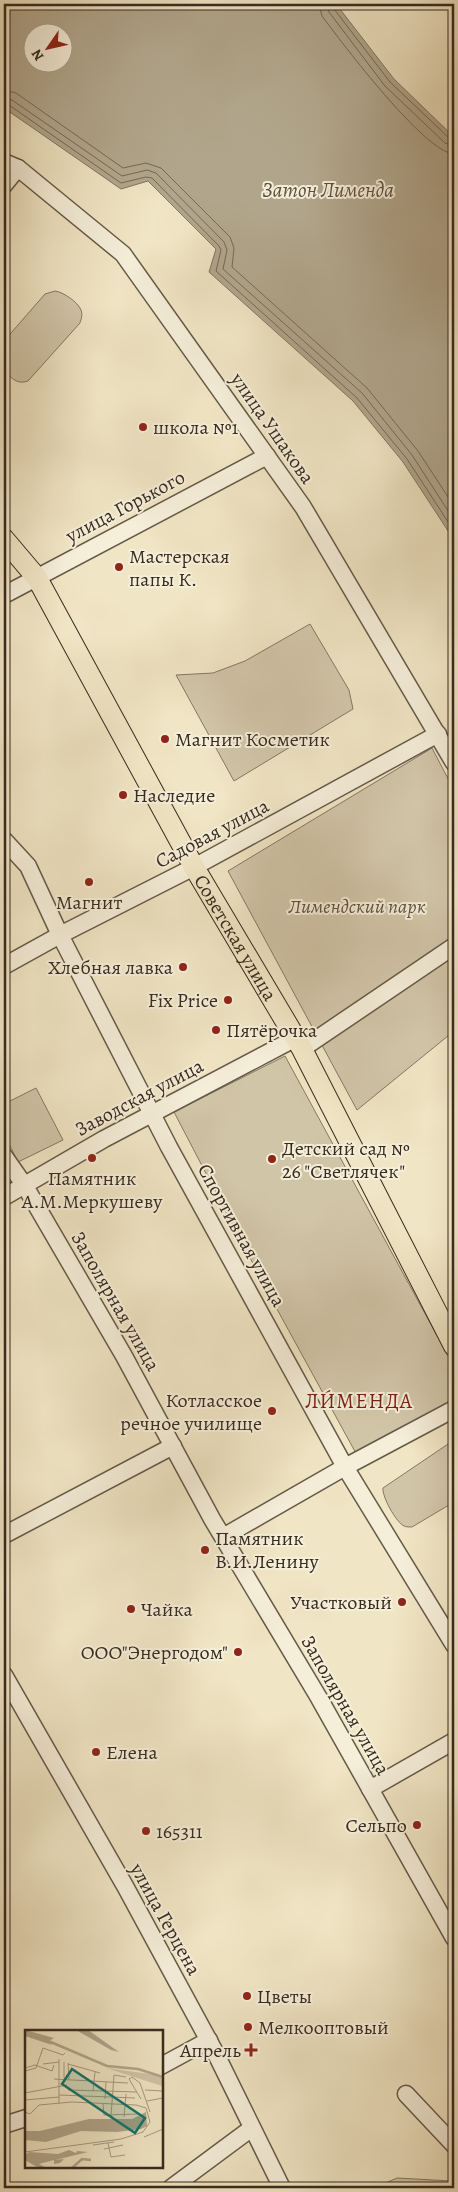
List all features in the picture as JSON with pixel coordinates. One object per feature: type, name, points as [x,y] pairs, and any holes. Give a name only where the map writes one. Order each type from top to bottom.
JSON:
[{"type":"main road","name":"Советская улица","points":[[4,540],[38,578],[98,694],[194,867],[299,1044],[454,1346]]},
{"type":"street","points":[[4,185],[11,165]]},
{"type":"street","name":"улица Ушакова","points":[[11,165],[123,254],[313,523],[454,763]]},
{"type":"street","name":"улица Горького","points":[[4,595],[267,456]]},
{"type":"street","name":"Садовая улица","points":[[4,966],[60,935],[194,867],[438,734]]},
{"type":"street","name":"Спортивная улица","points":[[4,840],[28,866],[60,935],[169,1147],[345,1467],[454,1644]]},
{"type":"street","name":"Заводская улица","points":[[4,1197],[153,1113],[299,1044],[454,946]]},
{"type":"street","name":"Заполярная улица","points":[[4,1156],[25,1186],[124,1356],[223,1537],[319,1698],[454,1938]]},
{"type":"street","points":[[223,1537],[345,1467],[454,1409]]},
{"type":"street","points":[[4,1535],[173,1446]]},
{"type":"street","name":"улица Герцена","points":[[4,1675],[125,1886],[208,2040],[282,2188]]},
{"type":"street","points":[[370,1789],[454,1742]]},
{"type":"street","points":[[162,2065],[208,2040]]},
{"type":"street","points":[[406,2094],[454,2145]]},
{"type":"street","points":[[4,2124],[25,2118]]},
{"type":"street","points":[[171,2188],[252,2128]]},
{"type":"green space","points":[[55,291],[62,293],[77,304],[82,314],[80,323],[28,381],[18,381],[4,371],[4,341],[45,294]]},
{"type":"green space","points":[[310,624],[349,690],[353,709],[234,781],[176,675],[213,673],[245,661]]},
{"type":"green space","name":"Лимендский парк","points":[[432,748],[454,790],[454,1031],[357,1110],[228,871]]},
{"type":"green space","points":[[285,1056],[454,1367],[454,1401],[358,1457],[272,1300],[174,1112]]},
{"type":"green space","points":[[36,1088],[63,1140],[18,1162],[4,1134],[4,1104]]},
{"type":"green space","points":[[454,1440],[454,1502],[412,1527],[404,1526],[397,1520],[390,1509],[383,1488]]},
{"type":"green space","points":[[397,2178],[451,2181],[454,2182],[454,2188],[381,2188],[381,2185]]},
{"type":"water","name":"Затон Лименда","points":[[4,4],[336,4],[394,79],[454,137],[454,540],[403,462],[353,401],[209,272],[216,249],[148,181],[121,189],[4,108]]},
{"type":"place","name":"школа №1","points":[[143,427]]},
{"type":"place","name":"Мастерская папы К.","points":[[119,567]]},
{"type":"place","name":"Магнит Косметик","points":[[165,739]]},
{"type":"place","name":"Наследие","points":[[123,795]]},
{"type":"place","name":"Магнит","points":[[89,882]]},
{"type":"place","name":"Хлебная лавка","points":[[183,967]]},
{"type":"place","name":"Fix Price","points":[[228,1000]]},
{"type":"place","name":"Пятёрочка","points":[[216,1030]]},
{"type":"place","name":"Памятник А.М.Меркушеву","points":[[92,1158]]},
{"type":"place","name":"Детский сад № 26 \"Светлячек\"","points":[[272,1159]]},
{"type":"place","name":"Котласское речное училище","points":[[272,1411]]},
{"type":"place","name":"Памятник В.И.Ленину","points":[[205,1550]]},
{"type":"place","name":"Участковый","points":[[402,1602]]},
{"type":"place","name":"Чайка","points":[[131,1609]]},
{"type":"place","name":"ООО\"Энергодом\"","points":[[238,1652]]},
{"type":"place","name":"Елена","points":[[96,1752]]},
{"type":"place","name":"Сельпо","points":[[417,1825]]},
{"type":"place","name":"165311","points":[[146,1831]]},
{"type":"place","name":"Цветы","points":[[247,1996]]},
{"type":"place","name":"Мелкооптовый","points":[[248,2027]]},
{"type":"place","name":"Апрель","points":[[251,2050]]},
{"type":"district","name":"ЛИ́МЕНДА","points":[[359,1401]]}]
